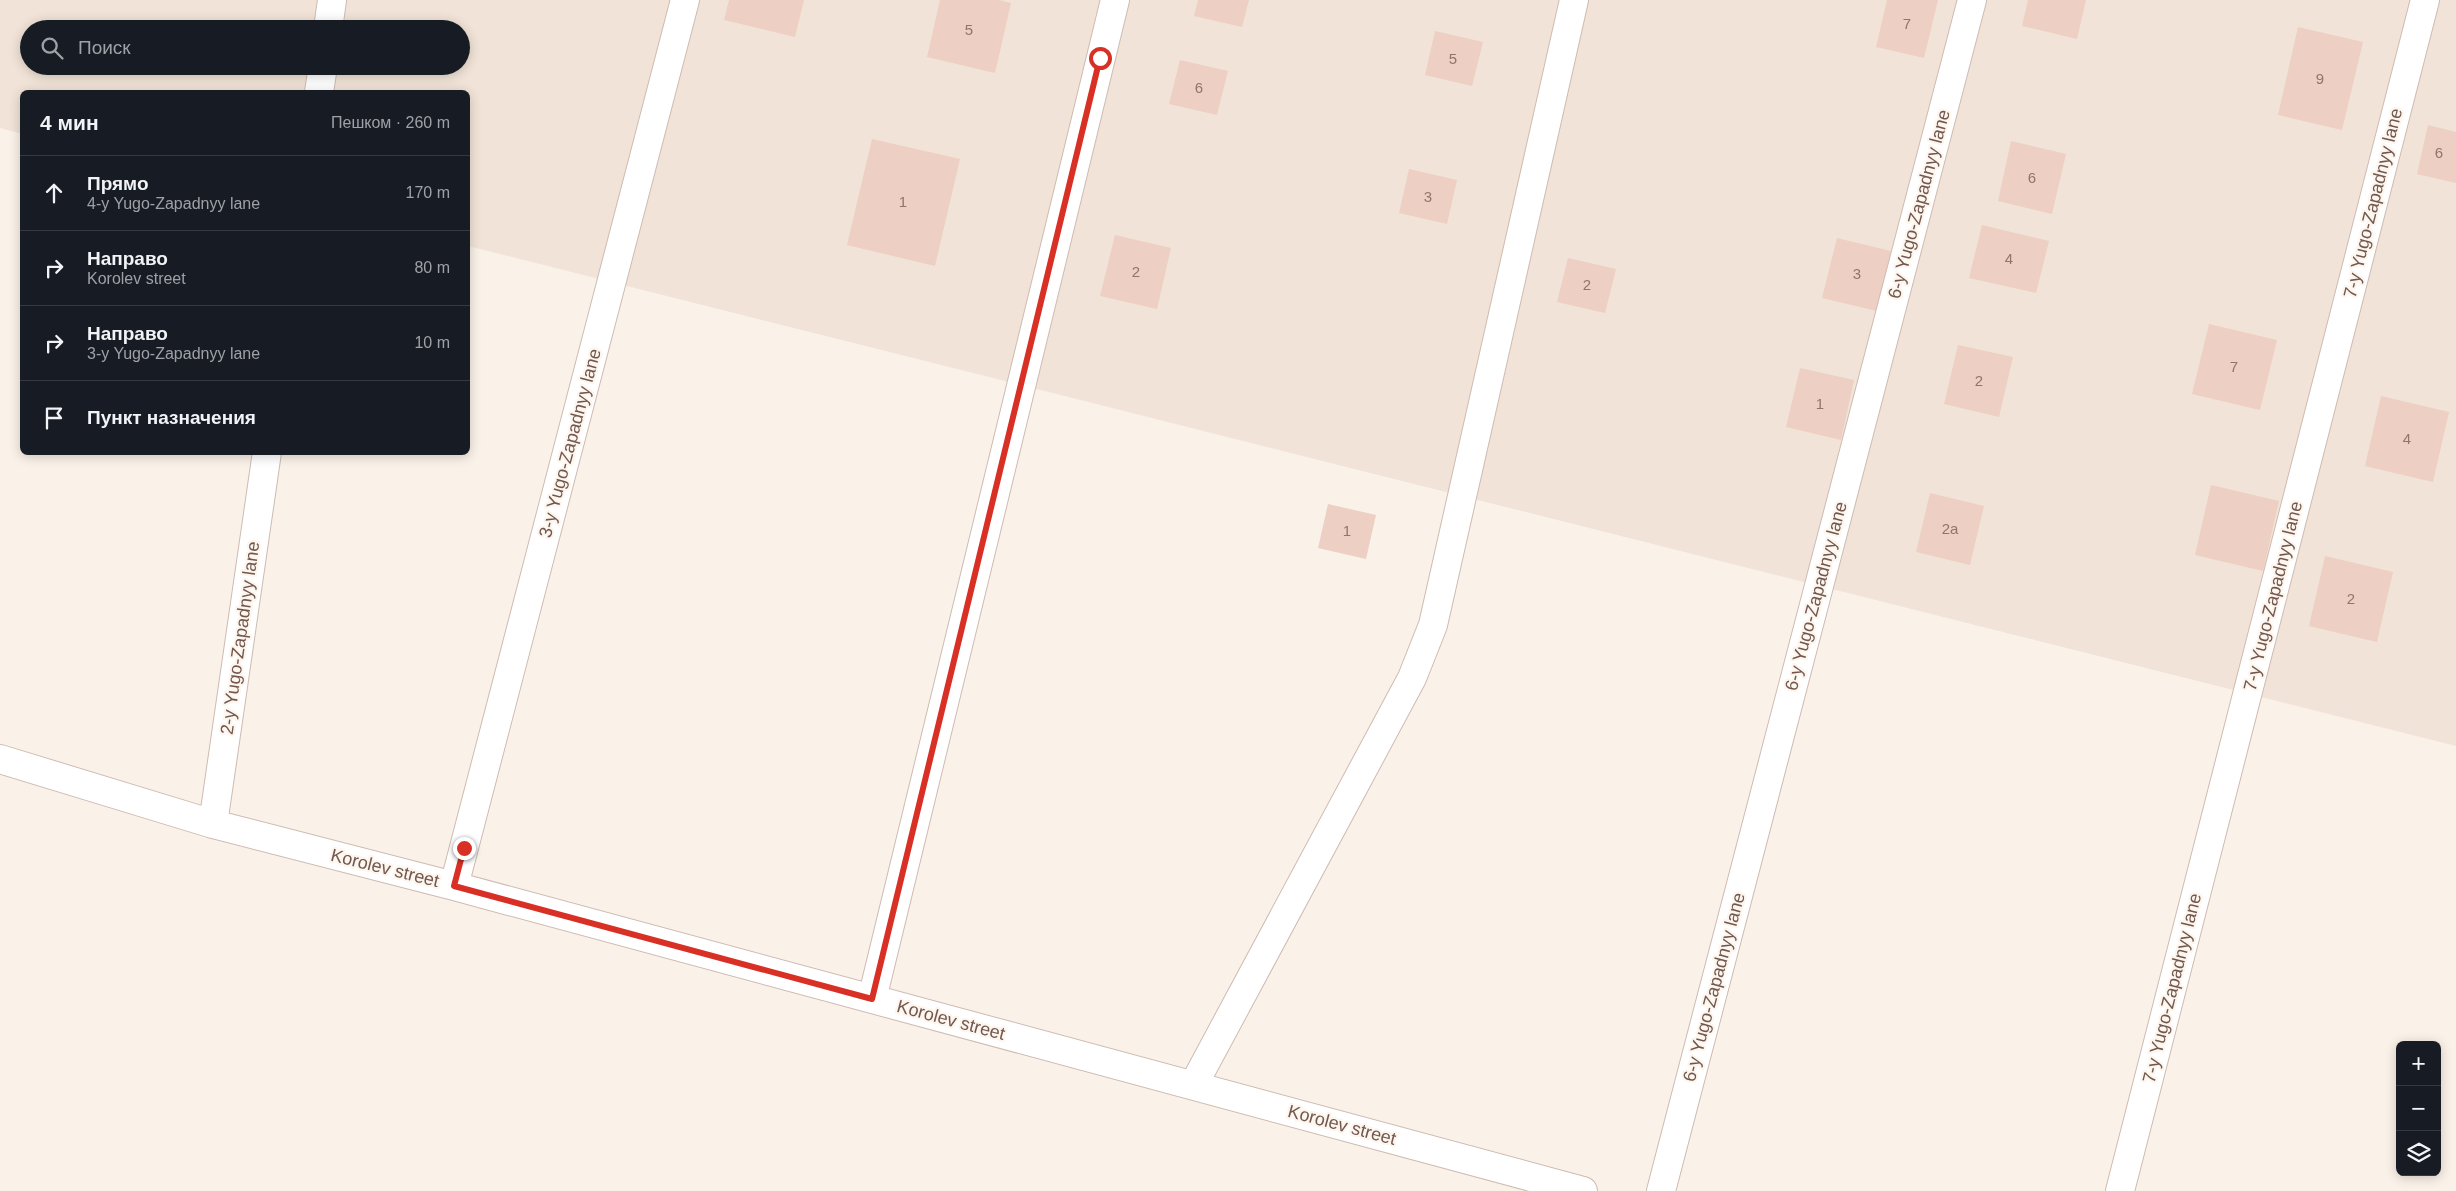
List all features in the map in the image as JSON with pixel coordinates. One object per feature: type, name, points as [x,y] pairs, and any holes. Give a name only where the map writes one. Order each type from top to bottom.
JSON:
[{"type":"street","points":[[329,20],[332,0]]},
{"type":"street","name":"3-y Yugo-Zapadnyy lane","points":[[454,886],[685,0]]},
{"type":"street","points":[[872,999],[1114,0]]},
{"type":"street","points":[[1194,1084],[1412,678],[1433,625],[1574,0]]},
{"type":"street","name":"6-y Yugo-Zapadnyy lane","points":[[1660,1191],[1972,0]]},
{"type":"street","name":"7-y Yugo-Zapadnyy lane","points":[[2120,1191],[2425,0]]},
{"type":"street","points":[[319,90],[322,75]]},
{"type":"street","name":"2-y Yugo-Zapadnyy lane","points":[[213,824],[267,455]]},
{"type":"street","name":"Korolev street","points":[[0,759],[213,824],[454,886],[1194,1084],[1584,1191]]},
{"type":"shaded area","points":[[0,0],[2456,0],[2456,746],[470,247],[470,90],[20,90],[20,133],[0,128]]},
{"type":"building","points":[[729,0],[804,0],[795,37],[724,20]]},
{"type":"building","points":[[940,0],[999,0],[1011,3],[995,73],[927,57]]},
{"type":"building","points":[[1198,0],[1249,0],[1242,27],[1194,16]]},
{"type":"building","points":[[1887,0],[1938,0],[1924,58],[1876,47]]},
{"type":"building","points":[[2028,0],[2086,0],[2077,39],[2022,26]]},
{"type":"building","points":[[2298,27],[2363,42],[2342,130],[2278,115]]},
{"type":"building","points":[[1435,31],[1483,42],[1472,86],[1425,75]]},
{"type":"building","points":[[1180,60],[1228,71],[1217,115],[1169,104]]},
{"type":"building","points":[[2428,125],[2456,132],[2456,183],[2417,174]]},
{"type":"building","points":[[872,139],[960,159],[935,266],[847,245]]},
{"type":"building","points":[[2011,141],[2066,154],[2052,214],[1998,201]]},
{"type":"building","points":[[1409,169],[1457,180],[1447,224],[1399,213]]},
{"type":"building","points":[[1982,225],[2049,241],[2036,293],[1969,278]]},
{"type":"building","points":[[1115,235],[1171,248],[1157,309],[1100,296]]},
{"type":"building","points":[[1837,238],[1891,251],[1877,311],[1822,298]]},
{"type":"building","points":[[1568,258],[1616,269],[1605,313],[1557,302]]},
{"type":"building","points":[[2209,324],[2277,340],[2260,410],[2192,394]]},
{"type":"building","points":[[1958,345],[2013,357],[1999,417],[1944,404]]},
{"type":"building","points":[[1800,368],[1854,380],[1841,440],[1786,427]]},
{"type":"building","points":[[2381,396],[2449,412],[2433,482],[2365,466]]},
{"type":"building","points":[[2211,485],[2279,501],[2263,571],[2195,555]]},
{"type":"building","points":[[1930,493],[1984,506],[1970,565],[1916,552]]},
{"type":"building","points":[[1328,504],[1376,515],[1366,559],[1318,548]]},
{"type":"building","points":[[2325,556],[2393,572],[2377,642],[2309,626]]},
{"type":"route","points":[[464,848],[454,886],[872,999],[1100,58]]}]
